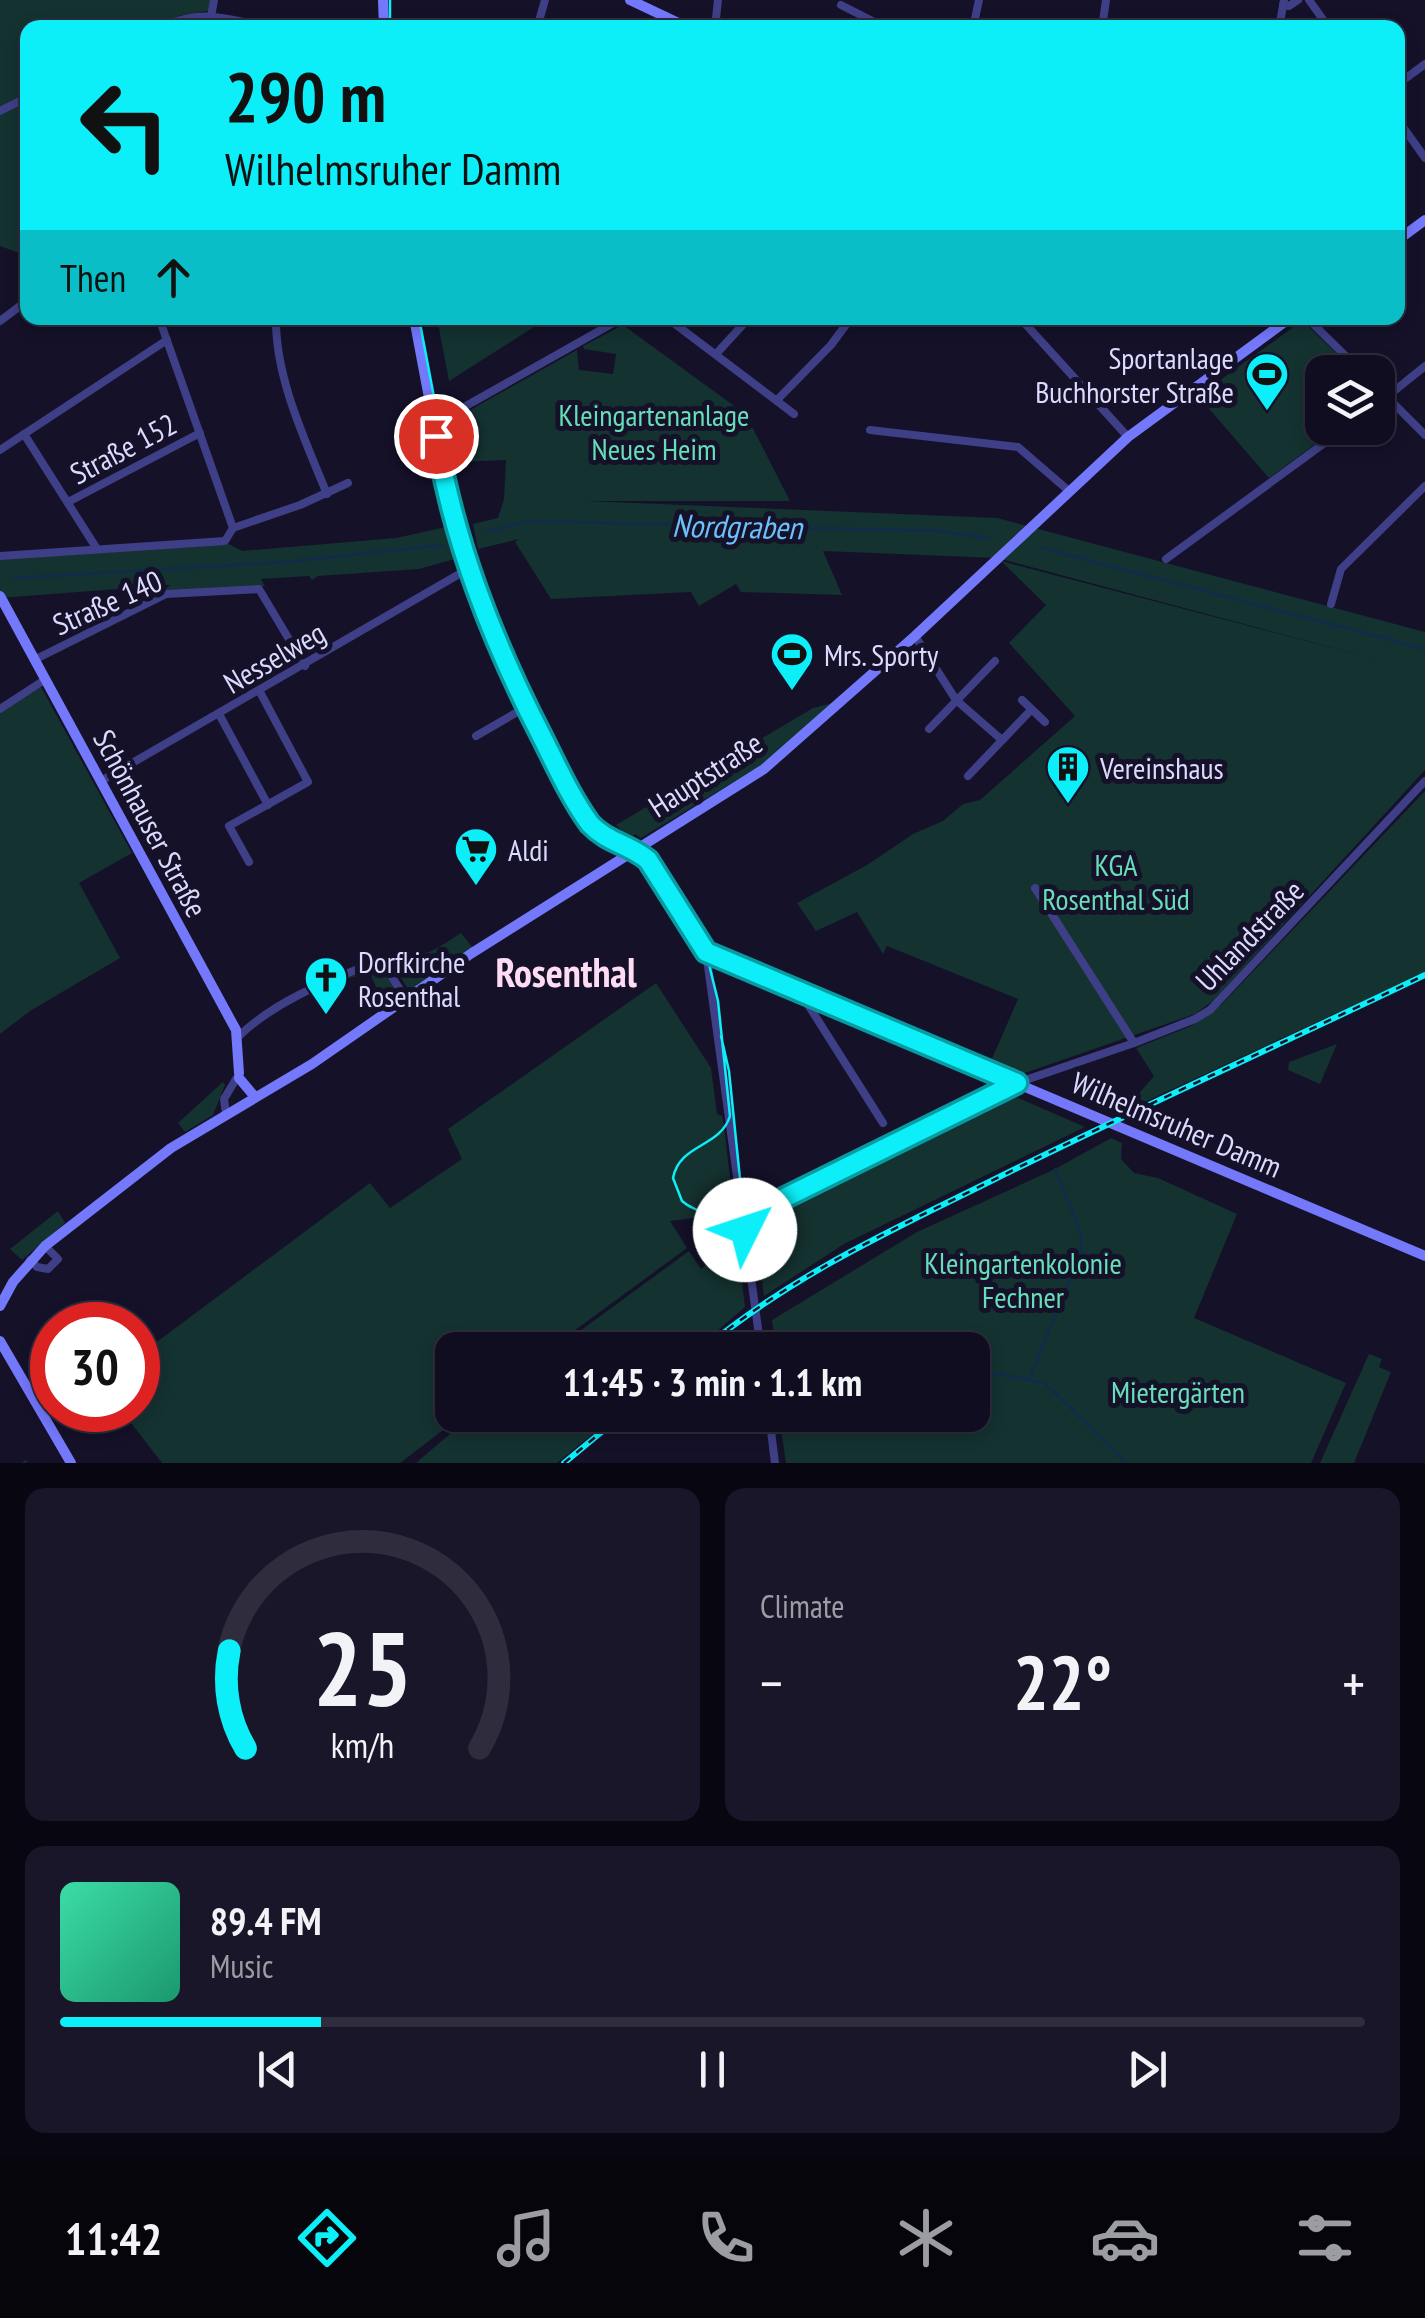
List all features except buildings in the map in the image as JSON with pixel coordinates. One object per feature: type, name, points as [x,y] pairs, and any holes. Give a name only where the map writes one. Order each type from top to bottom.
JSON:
[{"type":"main road","points":[[630,0],[672,20]]},
{"type":"main road","points":[[415,325],[445,485],[490,630],[526,707],[590,824],[611,842],[648,860],[706,952]]},
{"type":"main road","name":"Hauptstraße","points":[[0,1306],[8,1280],[158,1157],[319,1060],[472,953],[764,769],[915,636],[1128,437],[1280,325]]},
{"type":"main road","name":"Schönhauser Straße","points":[[0,596],[239,1036],[239,1075]]},
{"type":"main road","name":"Wilhelmsruher Damm","points":[[706,952],[1425,1256]]},
{"type":"main road","points":[[239,1075],[255,1097]]},
{"type":"main road","points":[[0,1340],[71,1463]]},
{"type":"street","points":[[211,20],[214,0]]},
{"type":"street","points":[[1283,3],[1289,6],[1298,0]]},
{"type":"street","points":[[841,5],[870,20]]},
{"type":"street","points":[[176,20],[203,14],[232,20]]},
{"type":"street","points":[[1405,130],[1425,158]]},
{"type":"street","points":[[162,325],[233,528]]},
{"type":"street","points":[[277,325],[283,368],[302,432],[328,494]]},
{"type":"street","points":[[434,424],[610,325]]},
{"type":"street","points":[[677,325],[794,414]]},
{"type":"street","points":[[716,354],[743,325]]},
{"type":"street","points":[[777,400],[831,345],[845,325]]},
{"type":"street","points":[[1026,325],[1128,437]]},
{"type":"street","points":[[1314,325],[1345,355]]},
{"type":"street","points":[[0,450],[168,340]]},
{"type":"street","points":[[1395,389],[1425,366]]},
{"type":"street","points":[[1395,405],[1425,435]]},
{"type":"street","points":[[870,430],[1018,446],[1069,491]]},
{"type":"street","name":"Straße 152","points":[[68,502],[200,433]]},
{"type":"street","name":"Straße 152","points":[[24,434],[98,549]]},
{"type":"street","points":[[1166,559],[1322,445]]},
{"type":"street","points":[[0,556],[225,541],[233,528],[348,483]]},
{"type":"street","points":[[1331,604],[1341,569],[1425,486]]},
{"type":"street","name":"Nesselweg","points":[[101,781],[468,569]]},
{"type":"street","name":"Straße 140","points":[[34,660],[166,594],[259,589],[305,666]]},
{"type":"street","points":[[915,636],[956,700],[1002,740]]},
{"type":"street","points":[[929,729],[996,661]]},
{"type":"street","points":[[0,709],[46,679]]},
{"type":"street","points":[[249,862],[229,826],[306,785],[308,777],[260,692]]},
{"type":"street","points":[[1022,700],[1045,722]]},
{"type":"street","points":[[476,736],[526,707]]},
{"type":"street","points":[[968,776],[1031,710]]},
{"type":"street","points":[[219,714],[268,805]]},
{"type":"street","name":"Uhlandstraße","points":[[744,1219],[1017,1083],[1196,1019],[1210,1010],[1425,782]]},
{"type":"street","points":[[1036,888],[1134,1043]]},
{"type":"street","points":[[706,952],[759,1332]]},
{"type":"street","points":[[239,1036],[254,1021],[294,996],[381,960],[406,999]]},
{"type":"street","points":[[800,991],[883,1124]]},
{"type":"street","name":"Schönhauser Straße","points":[[226,1114],[224,1099],[239,1075]]},
{"type":"street","name":"Hauptstraße","points":[[30,1260],[38,1268],[48,1270],[58,1259],[45,1246]]},
{"type":"street","points":[[771,1432],[775,1463]]},
{"type":"green space","points":[[0,0],[211,0],[209,11],[172,20],[20,20],[20,98],[0,108]]},
{"type":"green space","points":[[20,103],[20,253],[0,246],[0,113]]},
{"type":"green space","points":[[438,325],[537,325],[449,381]]},
{"type":"green space","name":"KGA Rosenthal Süd","points":[[623,325],[743,409],[790,501],[586,501],[997,518],[1425,632],[1425,770],[1214,1000],[1195,1014],[1022,1074],[991,1061],[1018,999],[887,946],[883,954],[857,912],[816,931],[797,903],[867,865],[913,834],[943,821],[963,804],[980,800],[1075,716],[1009,643],[1046,605],[1001,561],[1371,658],[997,558],[823,551],[842,595],[741,592],[736,584],[699,606],[691,592],[551,599],[515,542],[519,539],[478,549],[473,524],[498,518],[504,499],[506,460],[457,462],[447,423],[577,350],[579,370],[613,374],[616,354],[583,346]]},
{"type":"green space","name":"Sportanlage Buchhorster Straße","points":[[1296,325],[1307,325],[1338,355],[1305,355],[1305,445],[1314,445],[1269,478],[1198,396]]},
{"type":"green space","points":[[446,527],[455,559],[419,569],[318,576],[312,580],[309,576],[261,579],[265,586],[160,593],[170,585],[0,598],[0,557],[227,543],[242,551],[396,538]]},
{"type":"green space","points":[[41,687],[132,853],[79,883],[120,958],[30,1011],[0,1034],[0,713]]},
{"type":"green space","points":[[833,703],[765,763],[641,838],[635,834],[630,838],[616,825],[813,708]]},
{"type":"green space","points":[[1425,791],[1425,972],[1123,1112],[1154,1076],[1136,1048],[1191,1026],[1221,1005]]},
{"type":"green space","points":[[461,933],[473,948],[409,991],[395,968],[398,956],[428,952]]},
{"type":"green space","points":[[380,967],[400,996],[385,1008],[370,973],[337,981]]},
{"type":"green space","points":[[656,983],[711,1068],[717,1114],[722,1116],[724,1126],[734,1213],[670,1221],[687,1248],[573,1332],[435,1332],[435,1432],[441,1432],[400,1463],[162,1463],[138,1432],[160,1432],[160,1340],[370,1183],[390,1208],[462,1159],[448,1129]]},
{"type":"green space","points":[[1337,1044],[1320,1084],[1288,1070],[1289,1062]]},
{"type":"green space","points":[[223,1082],[213,1115],[185,1132],[178,1123]]},
{"type":"green space","points":[[1016,1097],[1085,1127],[844,1244],[764,1296],[755,1228],[760,1220],[1005,1098]]},
{"type":"green space","points":[[1111,1138],[1122,1143],[1121,1159],[1134,1173],[1158,1178],[1237,1214],[1194,1318],[1346,1383],[1311,1463],[786,1463],[781,1432],[990,1432],[990,1332],[774,1332],[772,1320],[917,1232],[1055,1169]]},
{"type":"green space","points":[[58,1211],[65,1223],[22,1260],[10,1249]]},
{"type":"green space","points":[[738,1249],[745,1307],[716,1332],[579,1332],[689,1251],[701,1269],[727,1251]]},
{"type":"green space","points":[[1369,1354],[1382,1359],[1379,1367],[1391,1372],[1354,1463],[1320,1463]]},
{"type":"green space","points":[[452,1432],[595,1432],[557,1463],[416,1463]]},
{"type":"waterway","name":"Nordgraben","points":[[487,532],[530,521],[941,531],[988,538]]},
{"type":"waterway","name":"Nordgraben","points":[[15,578],[285,562],[444,545]]},
{"type":"waterway","name":"Nordgraben","points":[[1042,548],[1425,649]]},
{"type":"waterway","points":[[1055,1169],[1067,1198]]},
{"type":"waterway","points":[[1029,1379],[1081,1254],[1081,1235],[1069,1202]]},
{"type":"waterway","points":[[990,1372],[1045,1383],[1126,1463]]},
{"type":"tram line","points":[[390,0],[390,20]]},
{"type":"tram line","points":[[420,325],[452,492],[492,619],[533,709],[594,818],[607,834],[650,863],[706,952],[718,1001],[722,1041]]},
{"type":"tram line","points":[[721,1036],[722,1041]]},
{"type":"tram line","points":[[722,1041],[740,1179],[726,1205],[701,1211],[682,1201],[673,1178],[683,1158],[718,1134],[730,1116],[722,1041]]},
{"type":"railway","points":[[725,1332],[806,1277],[877,1238],[1425,975]]},
{"type":"railway","points":[[564,1463],[601,1432]]},
{"type":"place","name":"Sportanlage Buchhorster Straße","points":[[1267,412]]},
{"type":"place","name":"Mrs. Sporty","points":[[792,692]]},
{"type":"place","name":"Vereinshaus","points":[[1068,805]]},
{"type":"place","name":"Aldi","points":[[476,887]]},
{"type":"place","name":"Dorfkirche Rosenthal","points":[[326,1016]]},
{"type":"district","name":"Rosenthal","points":[[566,972]]},
{"type":"route","points":[[436,436],[456,531],[481,607],[509,673],[556,765],[582,814],[598,833],[648,860],[706,952],[1017,1083],[750,1215],[744,1219],[745,1230]]},
{"type":"park label","name":"Kleingartenanlage Neues Heim","points":[[654,431]]},
{"type":"park label","name":"Kleingartenkolonie Fechner","points":[[1023,1279]]},
{"type":"park label","name":"Mietergärten","points":[[1178,1391]]}]
